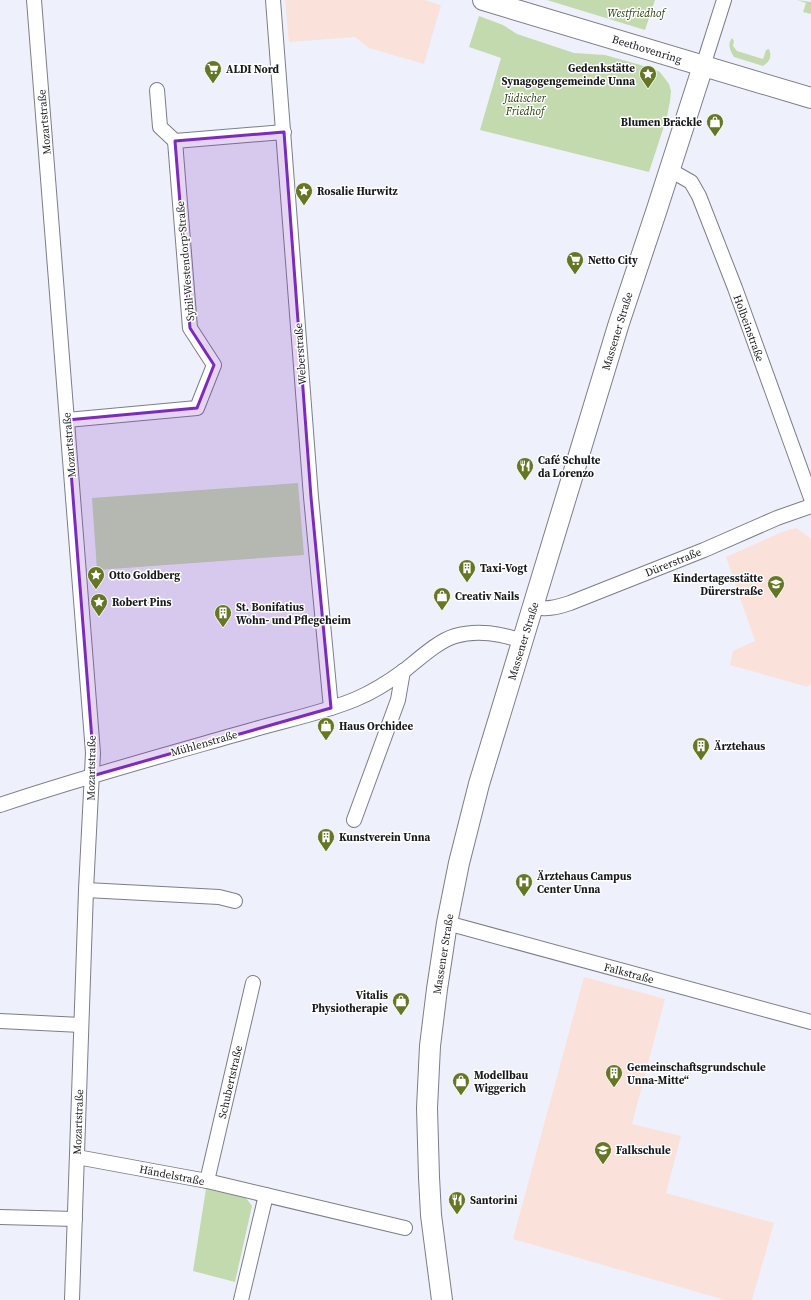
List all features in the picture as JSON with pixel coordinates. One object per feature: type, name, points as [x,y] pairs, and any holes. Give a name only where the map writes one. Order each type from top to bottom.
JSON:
[{"type":"main road","name":"Beethovenring","points":[[483,0],[811,98]]},
{"type":"main road","name":"Massener Straße","points":[[442,1300],[431,1215],[427,1108],[430,1046],[437,989],[447,923],[459,863],[479,784],[534,607],[621,316],[703,66]]},
{"type":"street","name":"Mozartstraße","points":[[34,0],[93,753],[86,890],[72,1300]]},
{"type":"street","name":"Weberstraße","points":[[273,0],[311,497],[331,708]]},
{"type":"street","name":"Massener Straße","points":[[703,66],[724,0]]},
{"type":"street","points":[[157,90],[160,127],[175,141],[284,132]]},
{"type":"street","name":"Sybil-Westendorp-Straße","points":[[67,420],[196,408],[214,365],[190,328],[175,141]]},
{"type":"street","name":"Holbeinstraße","points":[[670,170],[692,182],[699,196],[735,288],[811,498]]},
{"type":"street","name":"Dürerstraße","points":[[534,607],[553,608],[570,603],[704,550],[777,518],[811,506]]},
{"type":"street","name":"Mühlenstraße","points":[[0,805],[92,776],[331,708],[357,699],[383,685],[430,650],[454,636],[470,633],[502,634],[523,641]]},
{"type":"street","points":[[354,820],[398,700],[403,671]]},
{"type":"street","points":[[86,890],[219,897],[235,901]]},
{"type":"street","name":"Falkstraße","points":[[447,923],[811,1022]]},
{"type":"street","name":"Schubertstraße","points":[[206,1181],[253,983]]},
{"type":"street","points":[[0,1021],[81,1025]]},
{"type":"street","name":"Händelstraße","points":[[77,1157],[206,1181],[405,1228]]},
{"type":"street","points":[[241,1300],[266,1195]]},
{"type":"street","points":[[0,1217],[75,1219]]},
{"type":"highlighted area","points":[[284,132],[311,497],[331,708],[92,776],[93,753],[67,420],[197,408],[214,365],[190,328],[175,141]]},
{"type":"shaded area","points":[[285,0],[424,0],[441,5],[424,64],[369,48],[355,37],[289,42]]},
{"type":"shaded area","name":"Kindertagesstätte Dürerstraße","points":[[796,528],[809,537],[811,541],[811,682],[808,687],[730,665],[733,651],[755,641],[726,557],[782,532]]},
{"type":"shaded area","name":"Falkschule","points":[[584,977],[665,999],[632,1124],[681,1136],[666,1193],[774,1223],[752,1300],[725,1300],[513,1239]]},
{"type":"green space","name":"Westfriedhof","points":[[547,0],[655,0],[645,30]]},
{"type":"green space","points":[[797,0],[811,2],[811,14],[803,12],[806,3]]},
{"type":"green space","name":"Jüdischer Friedhof","points":[[479,16],[503,25],[517,34],[574,53],[605,55],[660,72],[669,84],[671,91],[670,101],[667,117],[649,172],[480,130],[501,58],[469,47]]},
{"type":"green space","points":[[732,38],[734,41],[733,46],[737,51],[763,59],[766,50],[769,49],[769,61],[763,66],[734,57],[730,48],[730,40]]},
{"type":"green space","points":[[298,483],[304,555],[97,570],[92,498]]},
{"type":"green space","points":[[206,1189],[246,1198],[252,1206],[235,1282],[193,1271]]},
{"type":"place","name":"ALDI Nord","points":[[213,84]]},
{"type":"place","name":"Gedenkstätte Synagogengemeinde Unna","points":[[648,89]]},
{"type":"place","name":"Blumen Bräckle","points":[[715,137]]},
{"type":"place","name":"Rosalie Hurwitz","points":[[304,206]]},
{"type":"place","name":"Netto City","points":[[575,275]]},
{"type":"place","name":"Café Schulte da Lorenzo","points":[[525,481]]},
{"type":"place","name":"Taxi-Vogt","points":[[467,583]]},
{"type":"place","name":"Otto Goldberg","points":[[96,590]]},
{"type":"place","name":"Kindertagesstätte Dürerstraße","points":[[776,599]]},
{"type":"place","name":"Creativ Nails","points":[[442,611]]},
{"type":"place","name":"Robert Pins","points":[[99,617]]},
{"type":"place","name":"St. Bonifatius Wohn- und Pflegeheim","points":[[223,628]]},
{"type":"place","name":"Haus Orchidee","points":[[326,741]]},
{"type":"place","name":"Ärztehaus","points":[[701,761]]},
{"type":"place","name":"Kunstverein Unna","points":[[326,852]]},
{"type":"place","name":"Ärztehaus Campus Center Unna","points":[[524,897]]},
{"type":"place","name":"Vitalis Physiotherapie","points":[[401,1016]]},
{"type":"place","name":"Gemeinschaftsgrundschule Unna-Mitte“","points":[[614,1088]]},
{"type":"place","name":"Modellbau Wiggerich","points":[[461,1096]]},
{"type":"place","name":"Falkschule","points":[[603,1165]]},
{"type":"place","name":"Santorini","points":[[457,1215]]}]
